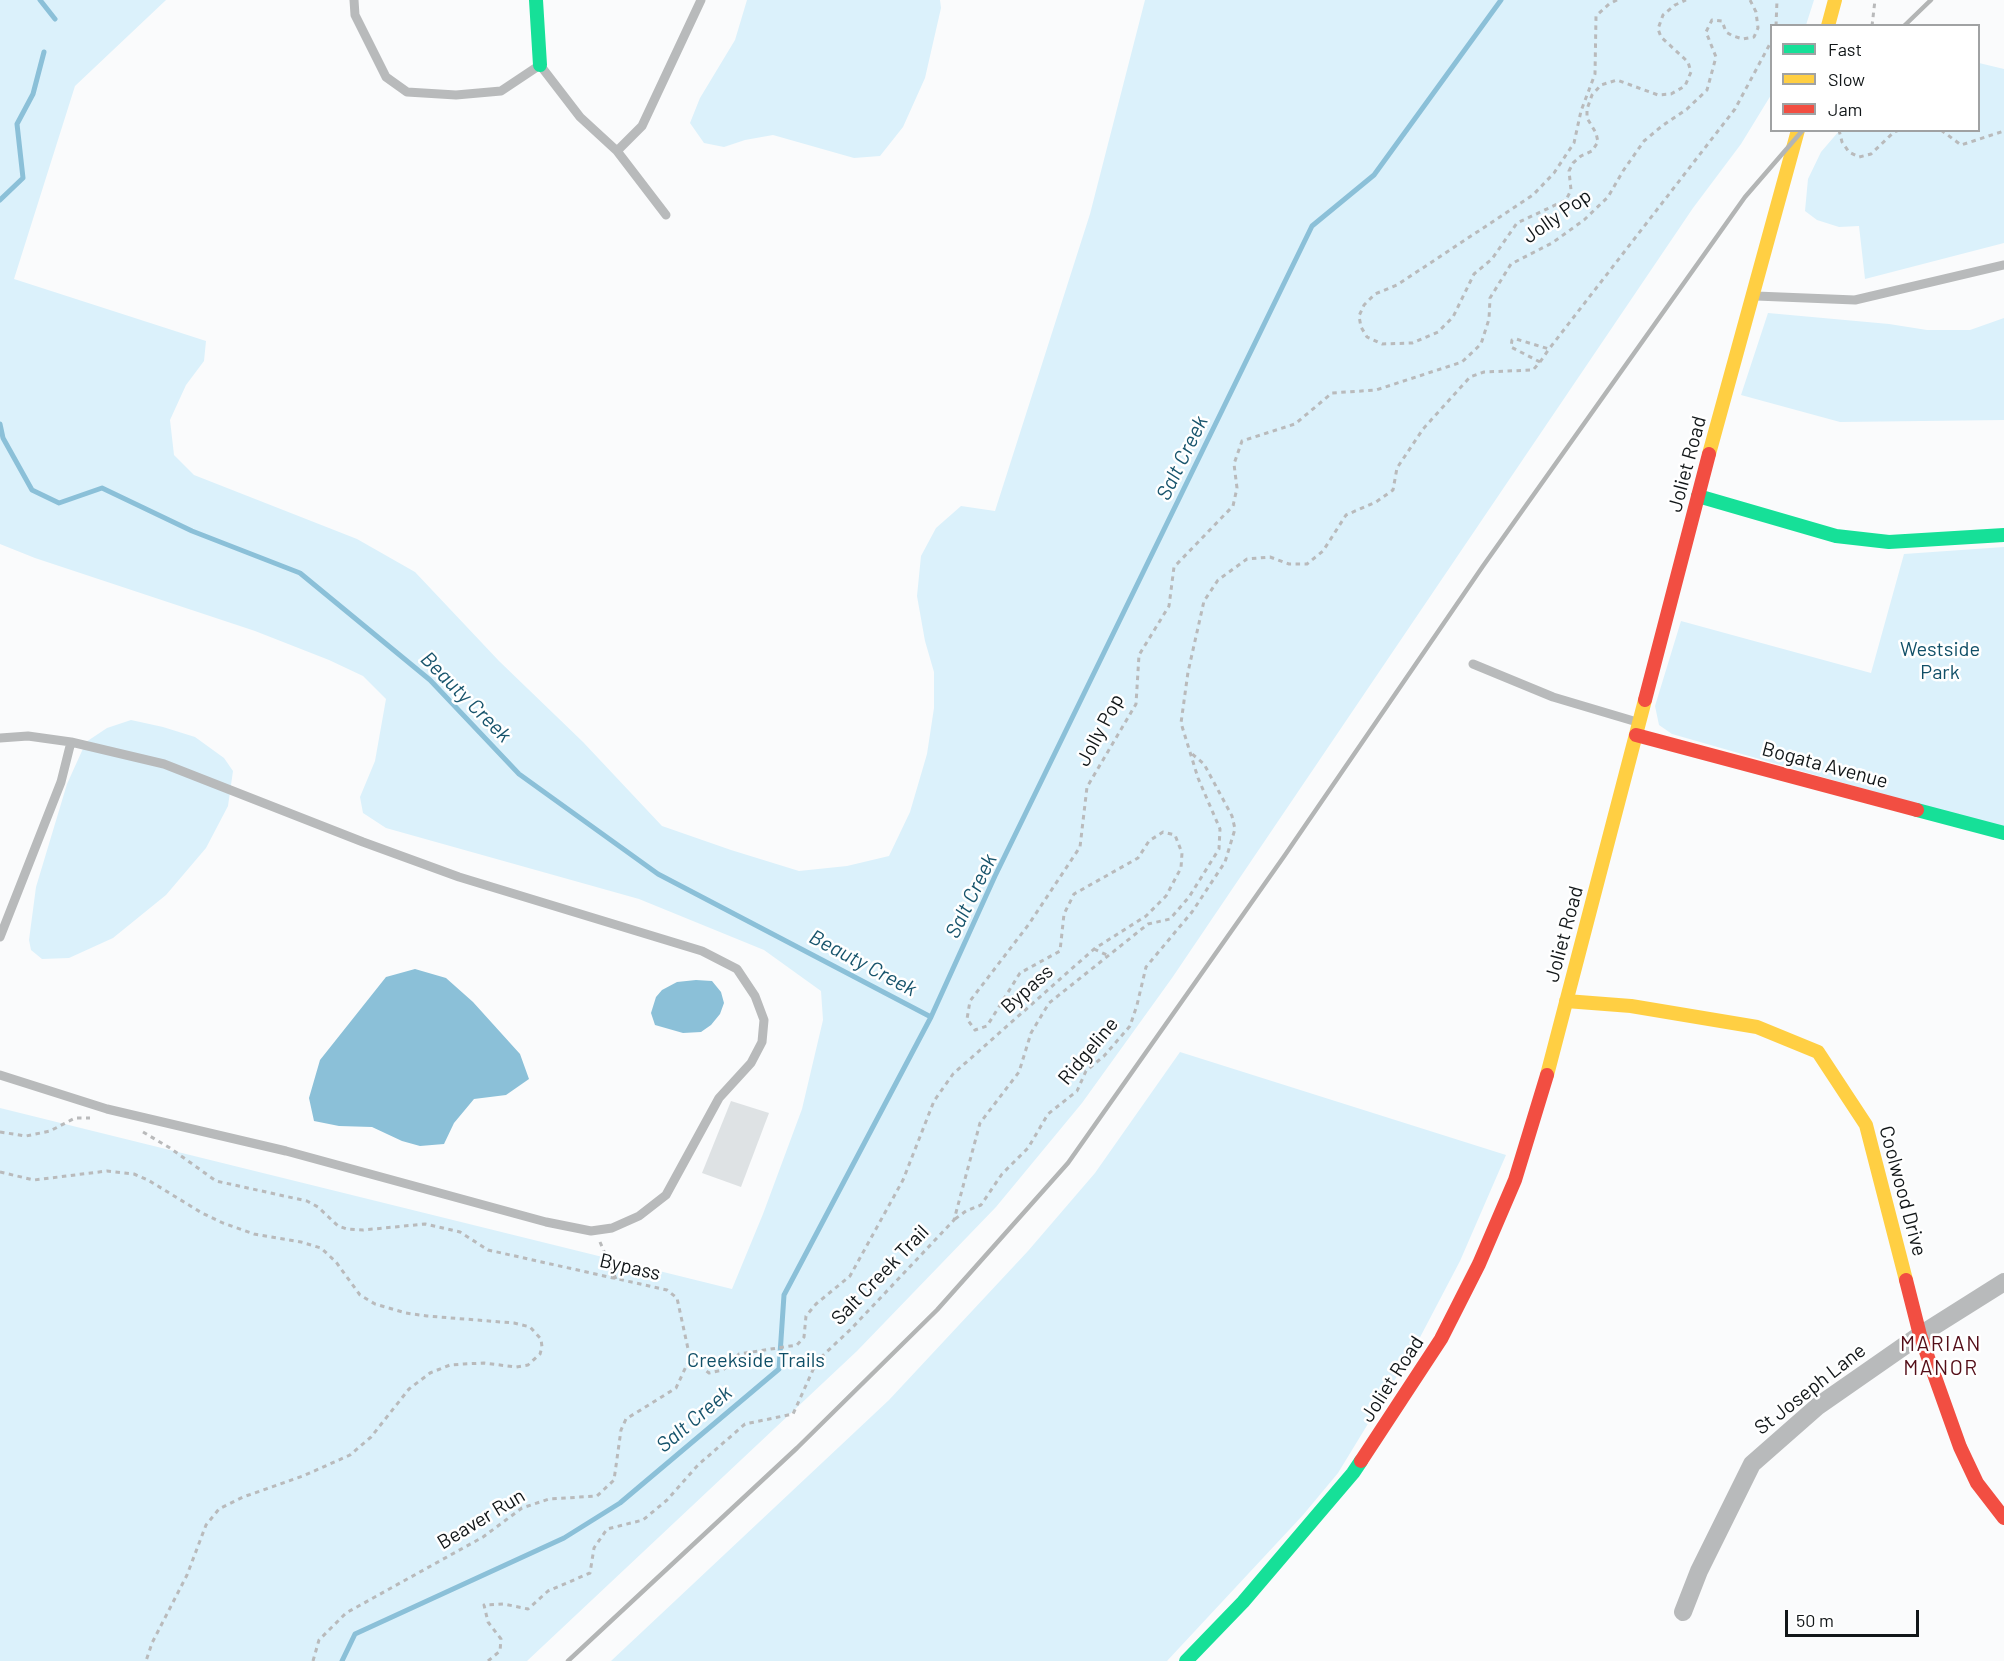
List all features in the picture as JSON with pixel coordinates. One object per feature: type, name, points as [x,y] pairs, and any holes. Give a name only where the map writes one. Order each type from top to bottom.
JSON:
[{"type":"main road","points":[[536,0],[540,65]]},
{"type":"main road","points":[[1829,24],[1835,0]]},
{"type":"main road","name":"Joliet Road","points":[[1186,1661],[1243,1602],[1353,1473],[1441,1339],[1479,1264],[1515,1180],[1539,1105],[1698,496],[1797,132]]},
{"type":"main road","points":[[1698,496],[1836,536],[1889,542],[2004,535]]},
{"type":"main road","name":"Bogata Avenue","points":[[1638,729],[2004,833]]},
{"type":"main road","name":"Coolwood Drive","points":[[1566,1001],[1631,1006],[1757,1027],[1818,1052],[1866,1125],[1920,1335],[1960,1447],[1977,1483],[2004,1518]]},
{"type":"street","name":"St Joseph Lane","points":[[1683,1612],[1700,1570],[1752,1464],[1818,1406],[1920,1335],[2004,1282]]},
{"type":"lane","points":[[354,0],[355,15],[386,77],[407,92],[456,95],[501,91],[540,65],[580,117],[617,151],[666,215]]},
{"type":"lane","points":[[617,151],[642,126],[701,0]]},
{"type":"lane","points":[[1753,296],[1855,300],[2004,265]]},
{"type":"lane","points":[[1473,664],[1638,729]]},
{"type":"lane","points":[[0,738],[28,736],[71,742],[164,764],[459,877],[702,951],[737,969],[755,996],[764,1020],[762,1042],[751,1063],[718,1098],[666,1195],[639,1216],[612,1228],[591,1231],[546,1222],[286,1150],[107,1109],[0,1075]]},
{"type":"lane","points":[[0,937],[61,782],[71,742]]},
{"type":"path","name":"Jolly Pop","points":[[1617,0],[1596,16],[1594,74],[1581,111],[1574,143],[1554,173],[1533,195],[1397,285],[1375,294],[1364,305],[1359,316],[1361,327],[1367,337],[1382,344],[1412,343],[1438,332],[1453,317],[1474,274],[1492,259],[1517,223],[1566,200],[1571,190],[1569,171],[1573,163],[1592,151],[1598,142],[1596,133],[1587,118],[1587,109],[1592,95],[1601,85],[1617,80],[1658,95],[1671,94],[1685,86],[1691,72],[1688,62],[1661,36],[1658,29],[1663,15],[1675,4],[1686,0]]},
{"type":"path","name":"Jolly Pop","points":[[1094,949],[1146,916],[1166,896],[1181,868],[1182,853],[1175,836],[1163,832],[1149,841],[1138,858],[1074,894],[1064,914],[1060,951],[1020,974],[987,1026],[975,1030],[968,1019],[969,1001],[1029,924],[1080,848],[1087,787],[1136,704],[1138,656],[1169,606],[1174,567],[1233,506],[1237,488],[1234,464],[1242,441],[1295,424],[1332,393],[1376,390],[1462,362],[1481,344],[1489,319],[1490,298],[1510,264],[1552,243],[1584,220],[1608,197],[1644,141],[1687,109],[1707,90],[1716,57],[1706,32],[1713,21],[1722,21],[1726,32],[1733,36],[1743,39],[1754,37],[1758,28],[1756,12],[1750,0]]},
{"type":"path","points":[[1776,24],[1777,0]]},
{"type":"path","points":[[1872,24],[1875,0]]},
{"type":"path","points":[[1094,949],[1109,956],[1148,924],[1170,919],[1189,897],[1219,849],[1220,829],[1198,777],[1181,723],[1188,672],[1204,601],[1218,579],[1246,559],[1270,557],[1289,564],[1307,564],[1323,551],[1346,515],[1376,502],[1393,490],[1396,468],[1424,429],[1470,377],[1484,372],[1533,370],[1735,109],[1770,44]]},
{"type":"path","points":[[1944,132],[1961,146],[2004,131]]},
{"type":"path","points":[[1840,132],[1842,142],[1849,152],[1859,157],[1871,154],[1894,132]]},
{"type":"path","points":[[1540,362],[1510,347],[1512,340],[1516,339],[1549,350]]},
{"type":"path","name":"Ridgeline","points":[[954,1220],[966,1211],[981,1205],[1002,1174],[1028,1148],[1048,1114],[1077,1091],[1086,1071],[1104,1056],[1130,1026],[1146,967],[1192,912],[1225,862],[1235,829],[1232,816],[1204,764],[1190,753]]},
{"type":"path","name":"Bypass","points":[[140,1130],[216,1180],[307,1201],[318,1207],[338,1226],[347,1229],[363,1230],[425,1224],[460,1232],[488,1251],[667,1290],[677,1298],[690,1359],[709,1373],[723,1370],[739,1354],[797,1345],[804,1337],[806,1316],[816,1304],[850,1276],[903,1180],[934,1101],[953,1074],[1094,949]]},
{"type":"path","name":"Salt Creek Trail","points":[[488,1661],[500,1651],[501,1639],[488,1622],[484,1605],[504,1604],[528,1609],[548,1591],[590,1573],[594,1548],[607,1529],[643,1520],[666,1500],[698,1465],[745,1424],[793,1414],[817,1361],[851,1329],[954,1220],[980,1123],[1019,1072],[1031,1033],[1049,1003],[1109,956]]},
{"type":"path","points":[[0,1132],[27,1136],[50,1131],[75,1118],[93,1118]]},
{"type":"path","points":[[0,1173],[44,1180],[94,1172],[134,1174],[223,1223],[254,1234],[321,1248],[336,1262],[360,1295],[375,1304],[427,1316],[514,1323],[530,1327],[541,1339],[540,1354],[528,1365],[516,1367],[484,1363],[464,1364],[440,1368],[430,1373],[410,1389],[371,1437],[351,1455],[303,1476],[243,1497],[219,1509],[206,1524],[187,1575],[152,1643],[146,1661]]},
{"type":"path","points":[[591,1231],[602,1245],[616,1279]]},
{"type":"path","name":"Beaver Run","points":[[314,1661],[319,1640],[346,1613],[483,1537],[522,1508],[549,1499],[597,1496],[615,1480],[621,1430],[626,1419],[676,1388],[690,1359]]},
{"type":"green space","name":"Creekside Trails","points":[[0,0],[166,0],[75,86],[14,279],[206,341],[204,361],[186,385],[170,420],[174,455],[194,475],[357,539],[415,572],[499,661],[583,742],[662,826],[799,871],[847,866],[889,856],[910,812],[927,754],[934,708],[934,672],[925,641],[917,596],[921,556],[936,528],[961,506],[995,511],[1090,214],[1145,0],[1814,0],[1806,24],[1770,24],[1770,97],[1741,144],[1693,208],[1172,978],[1082,1103],[996,1207],[857,1351],[527,1661],[0,1661],[0,1108],[732,1289],[802,1109],[823,1020],[821,991],[764,950],[639,899],[386,828],[363,813],[360,797],[375,761],[386,699],[363,676],[255,631],[35,558],[0,544]]},
{"type":"green space","points":[[747,0],[940,0],[941,8],[925,78],[903,127],[880,156],[854,158],[773,135],[745,140],[724,147],[704,143],[690,123],[700,98],[735,40]]},
{"type":"green space","points":[[1980,63],[2004,69],[2004,243],[1865,279],[1859,226],[1839,227],[1817,220],[1805,211],[1808,179],[1821,152],[1838,132],[1980,132]]},
{"type":"green space","points":[[1768,313],[1889,324],[1927,330],[1970,330],[2004,318],[2004,420],[1840,422],[1741,395]]},
{"type":"green space","name":"Westside Park","points":[[2004,547],[2004,829],[1672,734],[1659,725],[1655,706],[1681,621],[1871,673],[1904,554]]},
{"type":"green space","points":[[131,720],[195,737],[224,758],[233,771],[228,806],[206,848],[166,895],[113,938],[69,958],[42,959],[31,950],[29,940],[36,887],[67,784],[86,742],[107,728]]},
{"type":"green space","points":[[1180,1052],[1506,1155],[1460,1261],[1416,1345],[1338,1473],[1303,1515],[1167,1661],[611,1661],[889,1400],[1028,1251],[1095,1173]]},
{"type":"water","points":[[415,969],[446,978],[473,1002],[520,1054],[529,1079],[506,1095],[474,1099],[454,1123],[444,1144],[420,1146],[402,1141],[372,1127],[339,1126],[314,1121],[309,1098],[320,1060],[386,977]]},
{"type":"water","points":[[712,981],[721,992],[724,1003],[720,1014],[711,1025],[701,1032],[683,1033],[655,1025],[651,1013],[656,997],[662,990],[677,982]]},
{"type":"building","points":[[731,1101],[769,1113],[741,1187],[702,1173]]},
{"type":"waterway","name":"Beauty Creek","points":[[40,0],[55,19]]},
{"type":"waterway","name":"Salt Creek","points":[[342,1661],[355,1634],[564,1538],[620,1503],[779,1369],[784,1295],[931,1017],[995,876],[1312,226],[1374,175],[1501,0]]},
{"type":"waterway","name":"Beauty Creek","points":[[0,200],[23,178],[17,124],[33,94],[44,52]]},
{"type":"waterway","name":"Beauty Creek","points":[[0,424],[3,438],[32,490],[59,503],[102,488],[192,531],[300,573],[430,680],[519,774],[658,874],[931,1017]]},
{"type":"railway","points":[[1906,24],[1931,0]]},
{"type":"railway","points":[[568,1661],[797,1448],[937,1310],[1068,1163],[1285,855],[1483,566],[1745,197],[1801,132]]},
{"type":"traffic: fast","points":[[536,0],[540,65]]},
{"type":"traffic: fast","points":[[1698,496],[1836,536],[1889,542],[2004,535]]},
{"type":"traffic: fast","points":[[1917,810],[2004,833]]},
{"type":"traffic: fast","points":[[1186,1661],[1243,1602],[1361,1461]]},
{"type":"traffic: slow","points":[[1829,24],[1835,0]]},
{"type":"traffic: slow","points":[[1709,454],[1797,132]]},
{"type":"traffic: slow","points":[[1547,1075],[1645,700]]},
{"type":"traffic: slow","points":[[1566,1001],[1631,1006],[1757,1027],[1818,1052],[1866,1125],[1906,1280]]},
{"type":"traffic: jam","points":[[1645,700],[1709,454]]},
{"type":"traffic: jam","points":[[1636,735],[1917,810]]},
{"type":"traffic: jam","points":[[1361,1461],[1441,1339],[1479,1264],[1515,1180],[1547,1075]]},
{"type":"traffic: jam","points":[[1906,1280],[1920,1335],[1960,1447],[1977,1483],[2004,1518]]},
{"type":"district","name":"MARIAN MANOR","points":[[1941,1356]]}]
